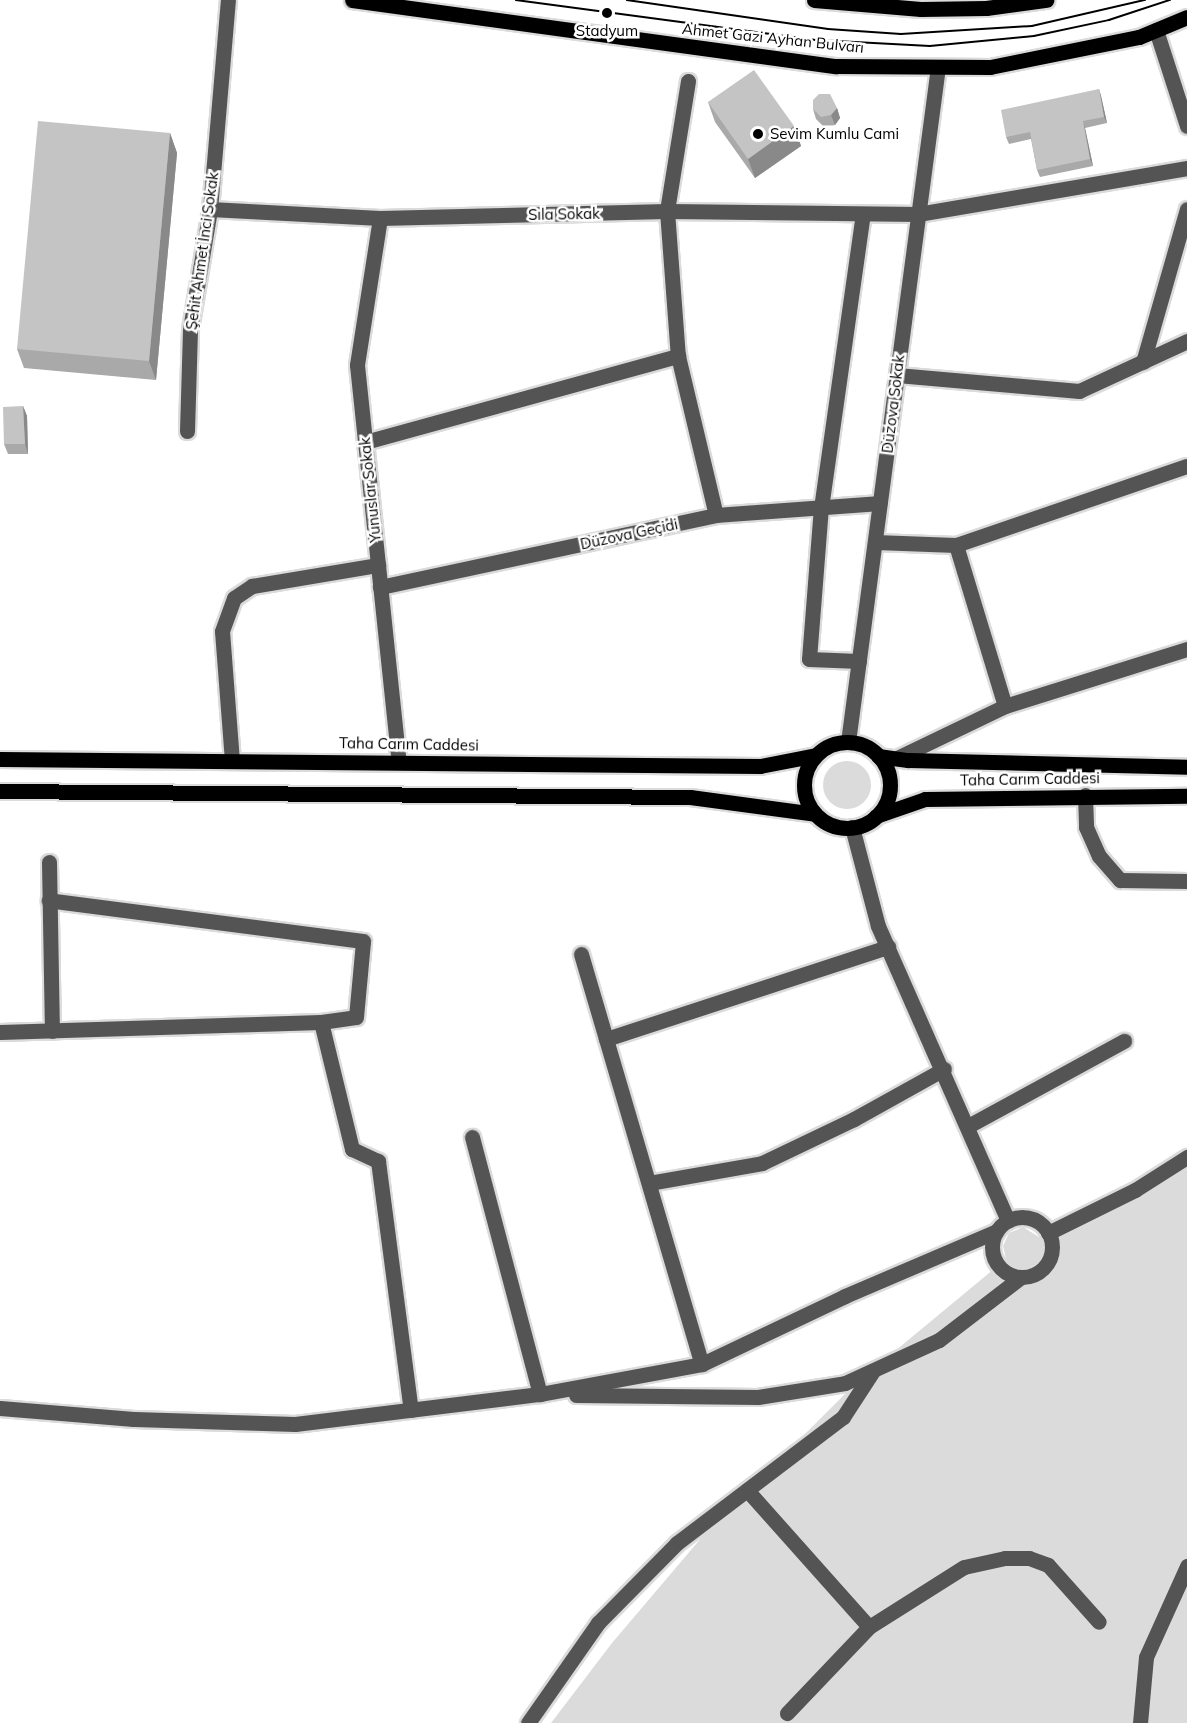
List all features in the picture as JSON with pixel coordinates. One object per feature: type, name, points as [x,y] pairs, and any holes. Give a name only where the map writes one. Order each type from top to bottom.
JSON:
[{"type":"main road","name":"Ahmet Gazi Ayhan Bulvarı","points":[[352,0],[836,66],[990,67],[1139,37],[1187,17]]},
{"type":"main road","points":[[814,0],[863,7],[1046,0]]},
{"type":"main road","points":[[0,791],[690,797],[815,814],[834,826],[852,827],[876,816],[890,786],[878,756],[848,742],[827,747],[816,755],[804,783],[805,795],[815,814]]},
{"type":"main road","name":"Taha Carım Caddesi","points":[[0,759],[760,766],[816,755]]},
{"type":"main road","name":"Taha Carım Caddesi","points":[[878,756],[1187,767]]},
{"type":"main road","name":"Taha Carım Caddesi","points":[[876,816],[925,799],[1085,795],[1187,796]]},
{"type":"street","name":"Şehit Ahmet İnci Sokak","points":[[187,431],[190,329],[210,209],[228,0]]},
{"type":"street","points":[[1156,30],[1187,126]]},
{"type":"street","name":"Düzova Sokak","points":[[848,742],[938,67]]},
{"type":"street","points":[[688,81],[667,211],[678,356],[716,515]]},
{"type":"street","name":"Sıla Sokak","points":[[210,209],[380,218],[667,211],[918,214],[1187,168]]},
{"type":"street","points":[[1143,362],[1187,210]]},
{"type":"street","points":[[859,661],[809,659],[821,508],[863,214]]},
{"type":"street","name":"Yunuslar Sokak","points":[[380,218],[357,366],[399,762]]},
{"type":"street","points":[[897,375],[1078,391],[1187,341]]},
{"type":"street","points":[[365,442],[678,356]]},
{"type":"street","points":[[875,542],[956,545],[1187,466]]},
{"type":"street","name":"Düzova Geçidi","points":[[381,587],[716,515],[880,503]]},
{"type":"street","points":[[956,545],[1005,706]]},
{"type":"street","points":[[232,760],[222,631],[234,598],[252,586],[378,565]]},
{"type":"street","points":[[897,758],[1005,706],[1187,649]]},
{"type":"street","points":[[1085,795],[1090,836],[1099,856],[1120,880],[1187,881]]},
{"type":"street","points":[[852,827],[878,926],[968,1126],[1003,1226],[992,1246],[996,1261],[1006,1272],[1021,1277]]},
{"type":"street","points":[[49,862],[52,1031]]},
{"type":"street","points":[[0,1032],[321,1022],[356,1017],[363,941],[50,900]]},
{"type":"street","points":[[606,1039],[888,947]]},
{"type":"street","points":[[581,954],[702,1364]]},
{"type":"street","points":[[321,1022],[352,1149],[378,1161],[411,1410]]},
{"type":"street","points":[[968,1126],[1124,1041]]},
{"type":"street","points":[[649,1183],[762,1163],[854,1119],[944,1069]]},
{"type":"street","points":[[472,1137],[540,1394]]},
{"type":"street","points":[[1048,1233],[1135,1190],[1187,1157]]},
{"type":"street","points":[[0,1408],[134,1419],[295,1424],[540,1394],[702,1364],[845,1296],[1003,1226],[1031,1219],[1048,1233],[1052,1248],[1047,1263],[1036,1273],[1021,1277],[939,1340],[845,1383],[758,1396],[540,1394]]},
{"type":"street","points":[[528,1723],[598,1623],[677,1543],[843,1417],[874,1370]]},
{"type":"street","points":[[747,1490],[869,1627]]},
{"type":"street","points":[[787,1713],[869,1627],[964,1567],[1005,1558],[1029,1558],[1048,1566],[1099,1622]]},
{"type":"street","points":[[1140,1723],[1146,1657],[1187,1566]]},
{"type":"shaded area","points":[[847,761],[864,768],[871,785],[864,802],[847,809],[830,802],[823,785],[830,768]]},
{"type":"shaded area","points":[[1187,1156],[1187,1723],[551,1723],[612,1643],[702,1537],[854,1385],[1006,1259],[1003,1246],[1009,1233],[1023,1227],[1039,1237]]},
{"type":"building","name":"Sevim Kumlu Cami","points":[[754,70],[794,126],[748,159],[708,102]]},
{"type":"building","points":[[1099,89],[1104,117],[1083,121],[1090,159],[1037,170],[1030,132],[1006,137],[1001,110]]},
{"type":"building","points":[[819,94],[830,94],[837,108],[831,115],[821,117],[813,109],[813,100]]},
{"type":"building","points":[[38,121],[170,133],[149,361],[17,349]]},
{"type":"building","points":[[23,406],[25,444],[4,444],[3,407]]},
{"type":"tram line","points":[[516,0],[817,40],[930,46],[1034,36],[1109,20],[1170,0]]},
{"type":"tram line","points":[[627,0],[828,29],[901,34],[1032,26],[1145,0]]},
{"type":"place","name":"Stadyum","points":[[607,13]]},
{"type":"place","name":"Sevim Kumlu Cami","points":[[758,134]]}]
